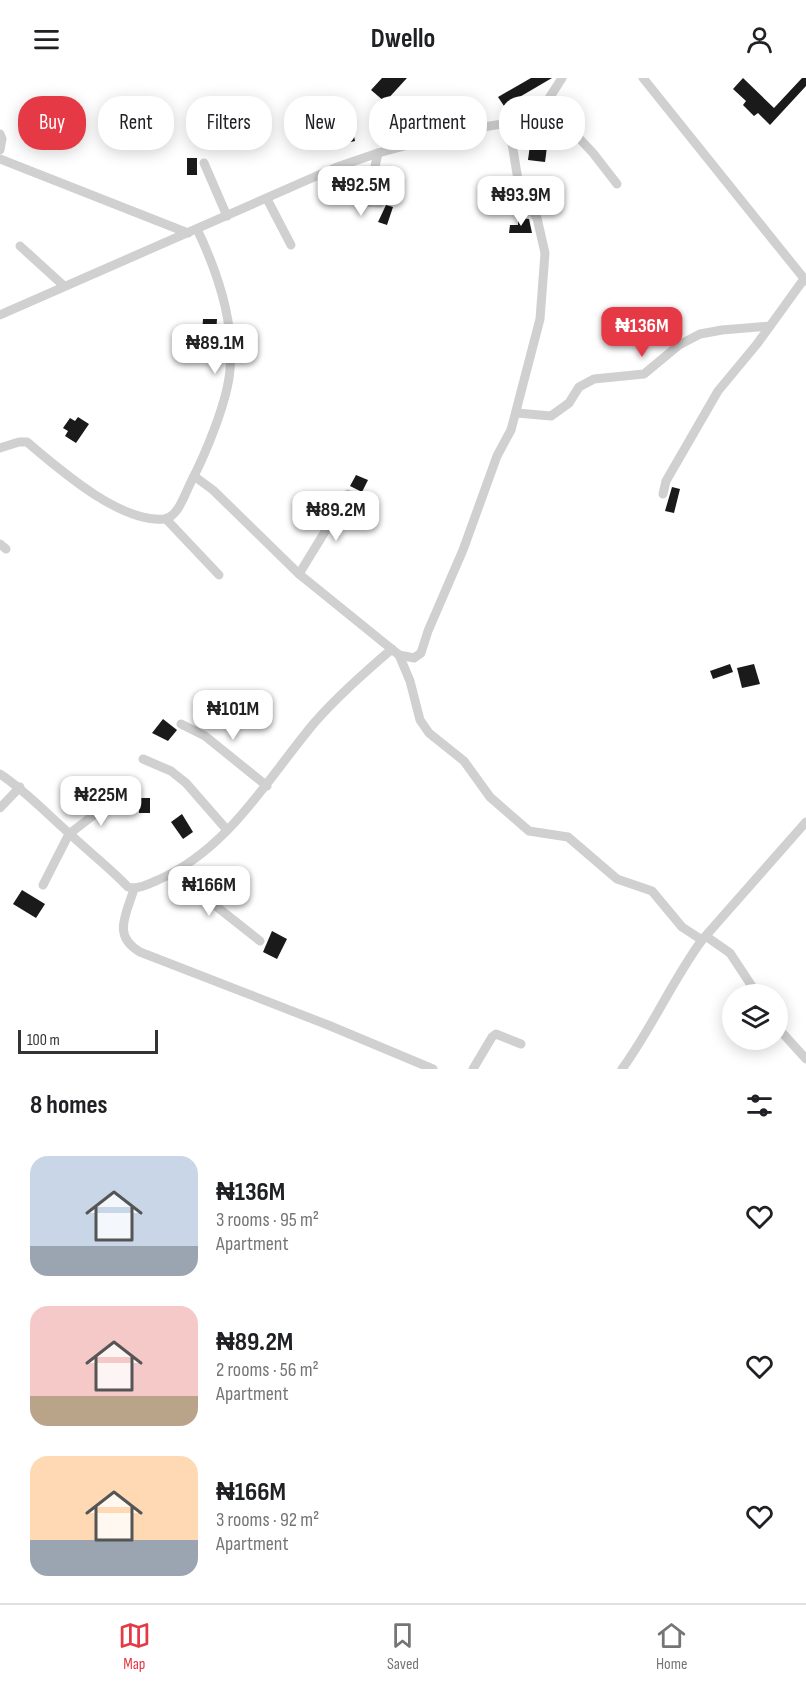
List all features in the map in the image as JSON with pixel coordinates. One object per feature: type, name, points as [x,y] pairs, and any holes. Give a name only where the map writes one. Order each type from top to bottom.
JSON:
[{"type":"street","points":[[550,96],[562,78]]},
{"type":"street","points":[[643,78],[805,280],[718,391],[666,481],[663,494]]},
{"type":"street","points":[[0,315],[267,199],[337,166],[465,130],[499,126]]},
{"type":"street","points":[[0,134],[0,150]]},
{"type":"street","points":[[585,144],[617,184]]},
{"type":"street","points":[[194,476],[213,490],[299,574],[396,652],[414,658],[421,653],[498,456],[511,430],[540,319],[545,253],[537,218],[519,192],[513,150]]},
{"type":"street","points":[[378,153],[374,171],[362,185],[358,202],[380,203]]},
{"type":"street","points":[[0,159],[192,231],[207,252],[226,306],[230,369],[223,402],[194,476],[175,514],[166,519],[151,518],[117,508],[74,482],[27,442],[0,448]]},
{"type":"street","points":[[204,163],[227,216]]},
{"type":"street","points":[[267,199],[291,245]]},
{"type":"street","points":[[20,246],[64,286]]},
{"type":"street","points":[[517,413],[551,416],[569,403],[579,387],[594,380],[644,374],[679,345],[700,334],[770,326]]},
{"type":"street","points":[[299,574],[348,494]]},
{"type":"street","points":[[166,519],[219,575]]},
{"type":"street","points":[[0,774],[20,787],[69,834],[106,864],[128,887],[134,889],[174,873],[219,841],[267,786],[316,722],[396,652]]},
{"type":"street","points":[[396,652],[410,681],[420,720],[429,733],[464,761],[489,797],[529,831],[568,837],[616,879],[652,891],[682,927],[730,954],[751,984]]},
{"type":"street","points":[[181,724],[205,736],[267,786]]},
{"type":"street","points":[[143,759],[171,771],[186,783],[227,830]]},
{"type":"street","points":[[0,808],[20,787]]},
{"type":"street","points":[[43,885],[69,834],[99,811],[127,806]]},
{"type":"street","points":[[622,1069],[634,1053],[686,963],[806,822]]},
{"type":"street","points":[[174,873],[260,941]]},
{"type":"street","points":[[134,889],[124,924],[123,936],[129,946],[434,1069]]},
{"type":"street","points":[[473,1069],[496,1034],[521,1044]]},
{"type":"street","points":[[788,1039],[806,1059]]},
{"type":"building","points":[[382,78],[407,78],[390,96],[378,96],[371,90]]},
{"type":"building","points":[[531,78],[552,78],[521,96],[500,96]]},
{"type":"building","points":[[743,78],[774,108],[802,78],[806,78],[806,86],[770,125],[758,113],[754,116],[743,105],[746,101],[733,89]]},
{"type":"building","points":[[529,150],[547,150],[545,162],[528,160]]},
{"type":"building","points":[[187,158],[197,158],[197,175],[187,175]]},
{"type":"building","points":[[386,205],[393,207],[387,225],[378,222]]},
{"type":"building","points":[[518,218],[529,219],[532,233],[509,233],[510,225],[518,225]]},
{"type":"building","points":[[203,319],[217,319],[216,336],[202,335]]},
{"type":"building","points":[[78,417],[89,424],[76,443],[65,436],[68,431],[63,428],[70,418],[75,421]]},
{"type":"building","points":[[356,475],[368,480],[362,492],[350,486]]},
{"type":"building","points":[[672,487],[680,489],[674,513],[665,511]]},
{"type":"building","points":[[730,664],[733,672],[713,679],[710,671]]},
{"type":"building","points":[[754,664],[760,684],[742,688],[737,668]]},
{"type":"building","points":[[163,719],[177,730],[168,741],[152,733]]},
{"type":"building","points":[[139,798],[150,798],[150,813],[139,813]]},
{"type":"building","points":[[182,814],[193,832],[183,839],[171,822]]},
{"type":"building","points":[[22,890],[45,904],[36,918],[13,904]]},
{"type":"building","points":[[272,931],[287,939],[277,959],[263,952]]}]
